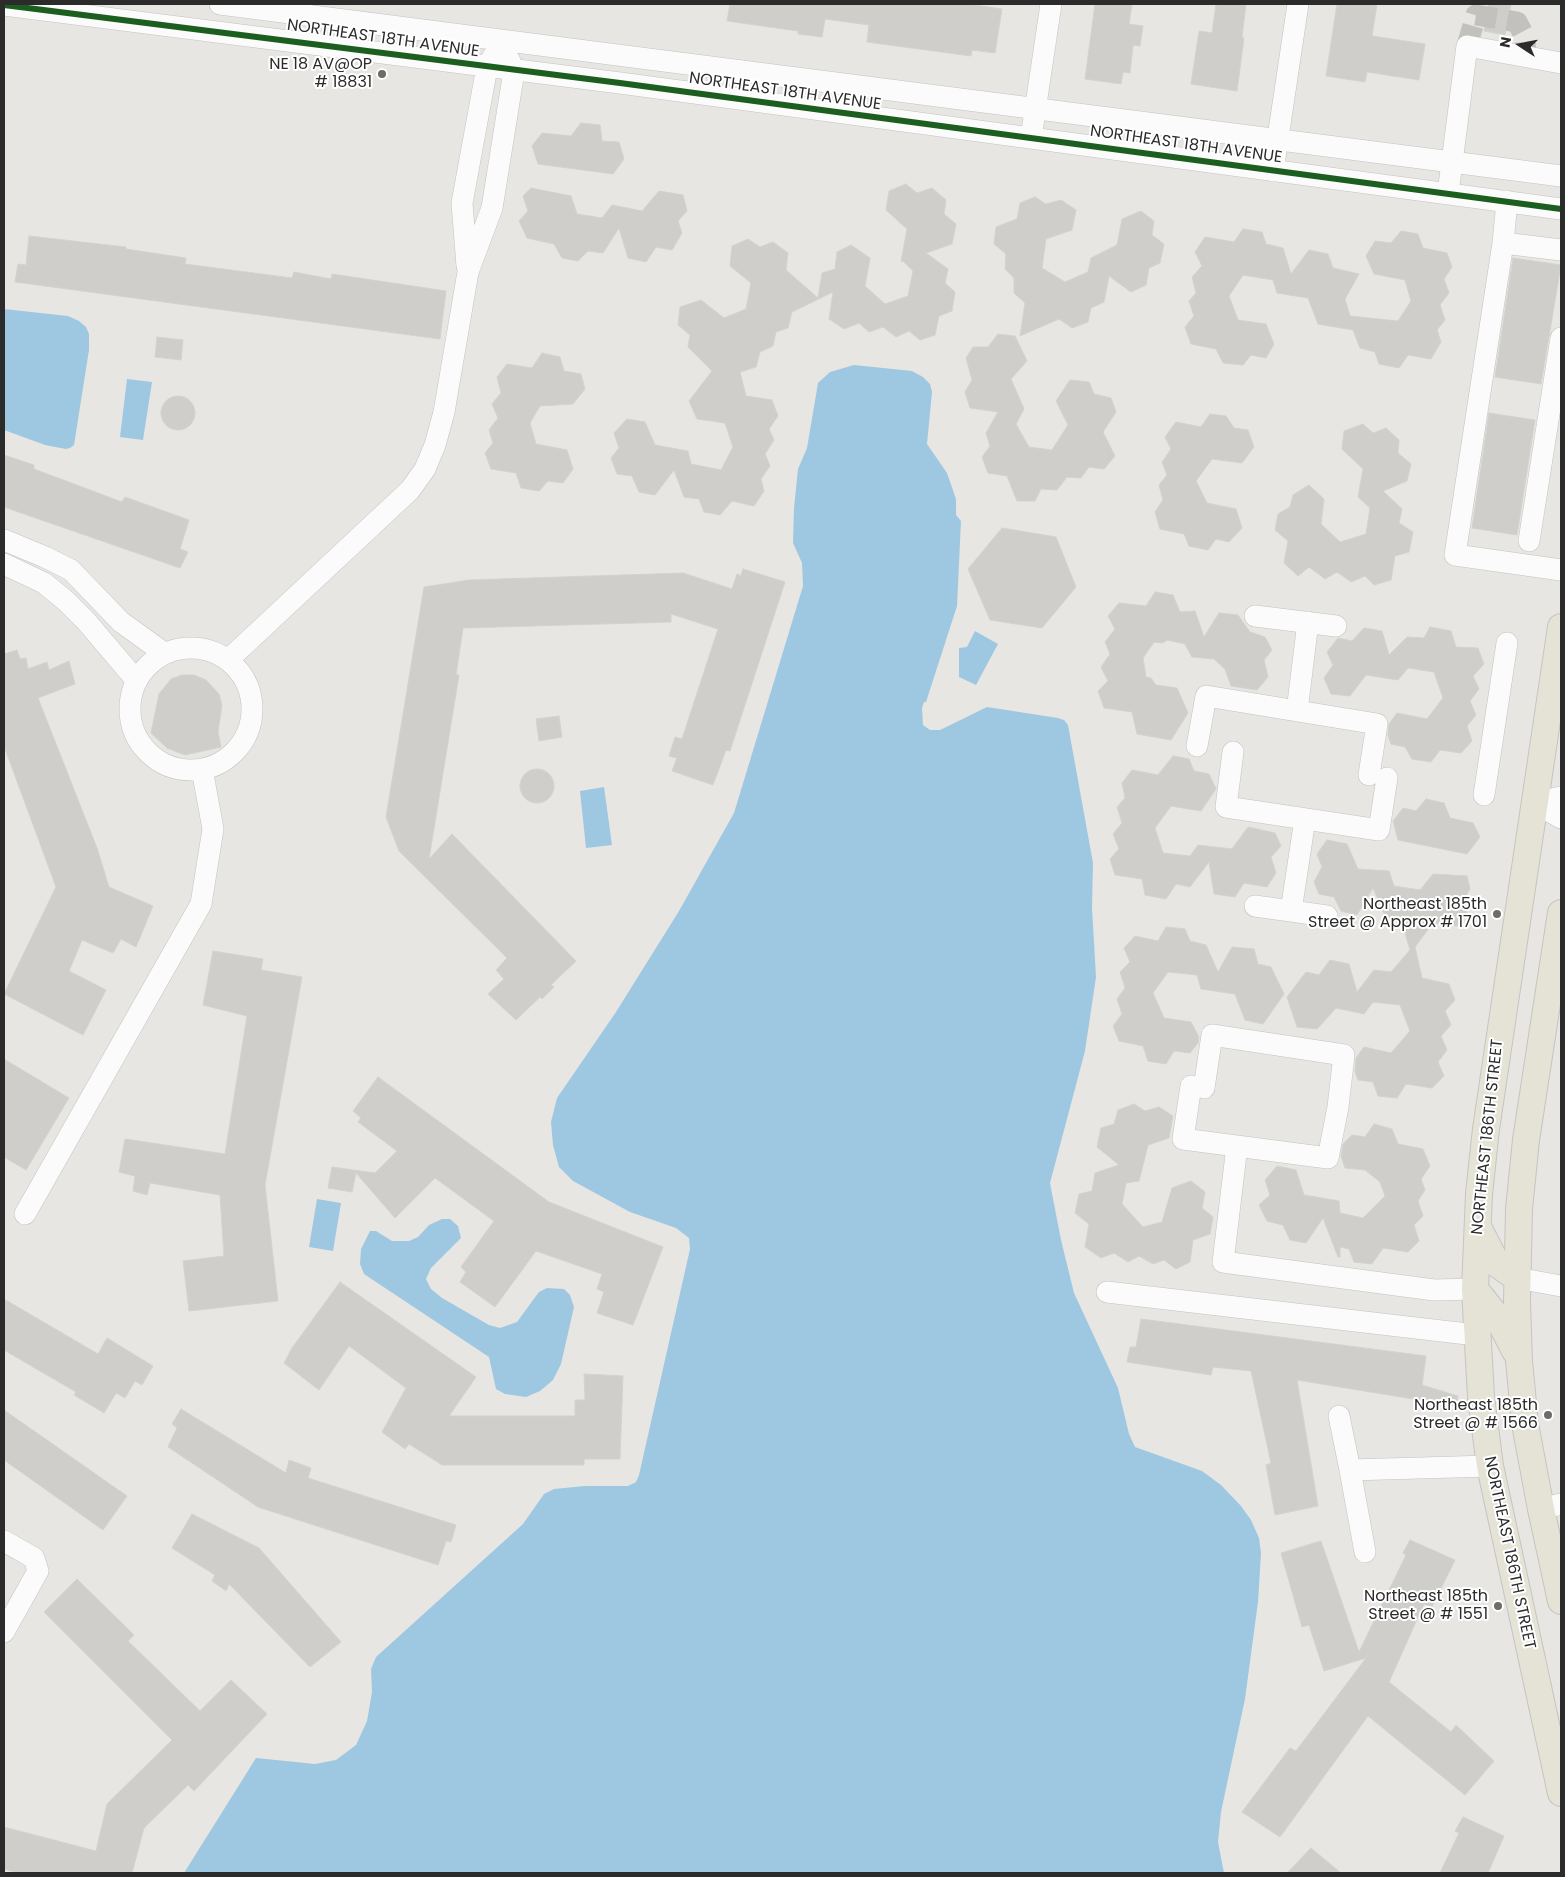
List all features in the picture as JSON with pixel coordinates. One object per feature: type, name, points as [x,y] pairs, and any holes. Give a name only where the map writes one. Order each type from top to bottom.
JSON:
[{"type":"main road","name":"NORTHEAST 186TH STREET","points":[[1561,627],[1490,1097],[1477,1224],[1475,1289],[1476,1335],[1481,1397],[1490,1466],[1555,1739],[1561,1793]]},
{"type":"main road","points":[[1561,913],[1526,1140],[1519,1208],[1517,1278],[1519,1361],[1525,1424],[1551,1507],[1561,1601]]},
{"type":"main road","points":[[1477,1224],[1497,1264],[1517,1278]]},
{"type":"main road","points":[[1475,1289],[1498,1318],[1519,1361]]},
{"type":"street","name":"NORTHEAST 18TH AVENUE","points":[[220,4],[1035,107],[1561,176]]},
{"type":"street","points":[[1031,138],[1051,4]]},
{"type":"street","points":[[1273,171],[1298,4]]},
{"type":"street","name":"NORTHEAST 18TH AVENUE","points":[[4,5],[514,70],[1561,209]]},
{"type":"street","points":[[468,272],[462,204],[487,67],[502,40]]},
{"type":"street","points":[[228,660],[410,490],[425,469],[435,445],[444,412],[468,272],[492,208],[514,70],[502,40]]},
{"type":"street","points":[[1448,194],[1467,46],[1561,63]]},
{"type":"street","points":[[726,98],[729,69]]},
{"type":"street","points":[[1507,201],[1503,243],[1455,555],[1561,570]]},
{"type":"street","points":[[1503,243],[1561,250]]},
{"type":"street","points":[[1529,542],[1561,338]]},
{"type":"street","points":[[4,540],[46,557],[71,570],[121,622],[164,653]]},
{"type":"street","points":[[4,564],[44,582],[66,601],[93,628],[136,680]]},
{"type":"street","points":[[1255,616],[1336,626]]},
{"type":"street","points":[[1297,711],[1308,622]]},
{"type":"street","points":[[1484,794],[1508,643]]},
{"type":"street","points":[[183,648],[202,648],[221,654],[228,660],[236,666],[247,683],[252,702],[252,721],[244,741],[230,757],[211,768],[191,771],[170,768],[151,757],[137,740],[130,720],[130,699],[136,680],[148,664],[164,653],[183,648]]},
{"type":"street","points":[[1197,746],[1206,696],[1377,724],[1379,830],[1226,806],[1233,752]]},
{"type":"street","points":[[25,1214],[202,904],[213,829],[202,769]]},
{"type":"street","points":[[1535,803],[1561,797]]},
{"type":"street","points":[[1535,803],[1561,818]]},
{"type":"street","points":[[1291,911],[1305,819]]},
{"type":"street","points":[[1255,906],[1327,916]]},
{"type":"street","points":[[1212,1035],[1344,1055],[1338,1107],[1328,1158],[1237,1146],[1183,1139],[1212,1035]]},
{"type":"street","points":[[1237,1146],[1223,1262],[1434,1290],[1475,1289]]},
{"type":"street","points":[[1517,1278],[1561,1286]]},
{"type":"street","points":[[1107,1292],[1476,1335]]},
{"type":"street","points":[[1339,1416],[1365,1552]]},
{"type":"street","points":[[1350,1470],[1490,1466]]},
{"type":"street","points":[[4,1541],[34,1558],[38,1571],[4,1632]]},
{"type":"water","points":[[4,309],[68,316],[86,327],[89,334],[89,350],[74,445],[70,448],[45,445],[4,430]]},
{"type":"water","points":[[854,365],[912,371],[923,377],[930,384],[932,392],[927,444],[947,473],[956,499],[956,515],[961,521],[957,606],[926,702],[924,702],[922,708],[923,725],[930,730],[940,730],[987,707],[1058,718],[1064,720],[1068,725],[1093,863],[1092,908],[1096,977],[1085,1051],[1050,1183],[1061,1240],[1074,1293],[1118,1388],[1129,1434],[1135,1447],[1202,1471],[1221,1485],[1241,1506],[1251,1520],[1259,1538],[1261,1553],[1258,1602],[1245,1699],[1221,1812],[1218,1842],[1224,1873],[184,1873],[256,1758],[315,1764],[336,1760],[356,1745],[367,1721],[372,1692],[371,1669],[376,1657],[523,1524],[544,1494],[554,1489],[585,1486],[628,1486],[636,1482],[690,1249],[689,1238],[676,1228],[630,1212],[573,1181],[559,1167],[553,1145],[551,1122],[557,1098],[616,1012],[679,911],[734,813],[803,586],[802,563],[793,543],[794,508],[798,469],[807,448],[818,383],[830,372]]},
{"type":"water","points":[[127,379],[152,382],[143,440],[120,437]]},
{"type":"water","points":[[975,631],[998,644],[976,685],[959,677],[959,648],[967,647]]},
{"type":"water","points":[[604,787],[612,845],[586,848],[580,791]]},
{"type":"water","points":[[317,1199],[341,1203],[333,1251],[309,1247]]},
{"type":"water","points":[[442,1219],[450,1219],[458,1226],[461,1238],[431,1268],[426,1279],[431,1289],[442,1298],[489,1325],[500,1328],[517,1322],[539,1292],[547,1288],[564,1289],[570,1295],[574,1307],[561,1364],[553,1380],[540,1391],[526,1397],[505,1394],[496,1389],[489,1357],[364,1274],[360,1264],[361,1249],[370,1231],[376,1231],[392,1241],[409,1241],[418,1237],[429,1225]]},
{"type":"building","points":[[730,4],[968,4],[1002,9],[995,53],[972,50],[971,56],[867,42],[869,25],[825,19],[822,37],[798,34],[798,31],[727,21]]},
{"type":"building","points":[[1095,4],[1132,4],[1129,24],[1143,26],[1140,46],[1133,45],[1130,73],[1123,72],[1121,84],[1085,79]]},
{"type":"building","points":[[1216,4],[1246,4],[1242,37],[1244,38],[1237,91],[1191,84],[1199,31],[1212,33]]},
{"type":"building","points":[[1337,4],[1377,4],[1372,36],[1425,44],[1419,80],[1367,72],[1365,82],[1326,76]]},
{"type":"building","points":[[1489,4],[1511,4],[1505,35],[1484,31]]},
{"type":"building","points":[[581,123],[600,125],[602,141],[619,142],[624,159],[613,174],[538,164],[532,146],[542,133],[571,136]]},
{"type":"building","points":[[906,184],[917,193],[932,188],[946,200],[944,214],[956,224],[952,244],[926,253],[948,269],[945,283],[955,292],[952,311],[939,316],[935,335],[920,340],[909,331],[896,337],[883,327],[869,332],[859,323],[844,329],[829,319],[833,292],[792,312],[788,328],[776,332],[773,346],[760,352],[756,367],[740,372],[746,396],[772,400],[778,416],[769,429],[774,440],[765,454],[770,466],[761,479],[764,491],[754,506],[732,501],[720,515],[704,512],[699,499],[684,497],[674,470],[655,495],[639,492],[632,476],[617,474],[611,458],[619,448],[614,433],[627,419],[645,422],[655,445],[688,451],[691,464],[721,470],[733,447],[725,423],[697,419],[689,401],[712,371],[688,347],[690,335],[678,325],[680,307],[701,300],[724,318],[746,309],[751,283],[730,266],[732,246],[748,239],[760,247],[773,242],[788,253],[786,270],[818,298],[822,273],[835,269],[837,252],[851,245],[870,258],[865,286],[885,304],[908,296],[913,271],[903,261],[901,262],[907,229],[886,210],[889,191]]},
{"type":"building","points":[[531,188],[571,196],[577,214],[602,218],[612,205],[642,211],[659,191],[683,195],[687,211],[678,221],[682,233],[672,250],[656,247],[646,262],[628,258],[619,228],[603,253],[588,251],[578,261],[562,258],[554,244],[527,238],[519,221],[528,211],[523,196]]},
{"type":"building","points":[[1035,197],[1046,204],[1061,200],[1076,210],[1072,230],[1046,239],[1042,268],[1065,282],[1088,272],[1091,258],[1117,245],[1122,219],[1141,211],[1154,221],[1152,235],[1164,244],[1160,263],[1149,268],[1146,285],[1131,292],[1109,276],[1104,302],[1091,308],[1088,322],[1072,328],[1059,319],[1020,336],[1025,303],[1014,293],[1014,278],[1005,269],[1006,254],[994,244],[996,227],[1017,219],[1020,203]]},
{"type":"building","points":[[1243,229],[1262,232],[1266,244],[1283,248],[1291,274],[1309,250],[1328,254],[1333,268],[1359,274],[1345,299],[1350,316],[1398,321],[1411,301],[1405,280],[1374,274],[1366,256],[1375,241],[1391,243],[1401,231],[1418,234],[1423,248],[1447,253],[1452,267],[1444,279],[1449,293],[1440,305],[1445,320],[1437,330],[1441,342],[1431,359],[1408,355],[1399,368],[1379,364],[1375,352],[1360,348],[1353,330],[1318,324],[1308,298],[1277,293],[1273,280],[1243,275],[1229,296],[1238,320],[1266,324],[1274,344],[1266,358],[1251,355],[1243,365],[1223,363],[1216,349],[1191,344],[1185,327],[1194,316],[1189,301],[1196,293],[1192,277],[1202,266],[1195,252],[1205,237],[1234,242]]},
{"type":"building","points":[[29,236],[126,247],[126,249],[186,258],[185,264],[292,278],[294,272],[331,279],[332,274],[446,291],[440,339],[15,282],[18,264],[26,265]]},
{"type":"building","points":[[1513,258],[1561,265],[1541,384],[1495,377]]},
{"type":"building","points":[[998,334],[1015,336],[1027,361],[1011,379],[1024,409],[1016,424],[1029,447],[1052,450],[1068,425],[1056,401],[1070,380],[1089,382],[1094,394],[1111,398],[1116,412],[1103,432],[1115,456],[1104,469],[1089,467],[1081,478],[1067,477],[1057,490],[1041,489],[1035,501],[1017,501],[1007,476],[988,473],[982,457],[990,446],[986,433],[998,412],[970,408],[965,392],[972,380],[966,358],[973,347],[988,347]]},
{"type":"building","points":[[157,337],[183,340],[181,360],[155,357]]},
{"type":"building","points":[[542,353],[560,357],[564,371],[581,374],[585,389],[573,404],[540,406],[530,423],[536,444],[567,450],[573,469],[563,483],[548,481],[539,491],[521,488],[516,473],[491,469],[485,453],[493,443],[489,430],[498,418],[492,404],[501,393],[497,377],[507,364],[532,368]]},
{"type":"building","points":[[178,396],[185,397],[190,401],[194,406],[194,420],[190,425],[185,429],[178,430],[171,429],[166,425],[162,420],[161,413],[162,406],[166,401],[171,397]]},
{"type":"building","points":[[1489,413],[1535,420],[1517,535],[1472,528]]},
{"type":"building","points":[[1210,414],[1226,416],[1234,428],[1248,430],[1254,447],[1242,463],[1212,459],[1196,481],[1207,503],[1236,509],[1242,528],[1229,542],[1216,539],[1208,550],[1189,546],[1184,534],[1160,529],[1155,512],[1163,500],[1159,485],[1167,475],[1162,462],[1171,449],[1165,437],[1176,422],[1201,427]]},
{"type":"building","points":[[1363,424],[1373,433],[1386,428],[1399,440],[1398,453],[1411,464],[1407,481],[1383,491],[1402,509],[1399,523],[1413,532],[1409,552],[1395,556],[1391,580],[1374,585],[1365,576],[1351,582],[1337,572],[1325,579],[1309,567],[1298,576],[1284,563],[1288,541],[1275,530],[1278,514],[1290,507],[1293,495],[1309,485],[1324,499],[1321,524],[1340,542],[1366,534],[1370,508],[1358,497],[1363,469],[1342,449],[1344,431]]},
{"type":"building","points":[[4,455],[34,465],[34,469],[122,502],[125,497],[189,520],[180,549],[188,552],[180,568],[4,507]]},
{"type":"building","points":[[1002,528],[1056,537],[1076,587],[1042,628],[990,620],[968,569]]},
{"type":"building","points":[[743,569],[785,582],[730,751],[726,750],[713,785],[672,771],[677,758],[669,756],[675,737],[682,739],[718,629],[671,614],[671,622],[463,628],[456,675],[459,675],[429,859],[452,834],[576,961],[551,985],[554,987],[542,999],[540,997],[516,1020],[488,994],[504,979],[496,970],[507,958],[399,851],[386,817],[424,587],[469,580],[683,573],[732,589],[737,574],[741,576]]},
{"type":"building","points":[[1155,592],[1173,595],[1180,612],[1195,611],[1204,637],[1219,613],[1238,615],[1250,632],[1265,637],[1272,650],[1264,660],[1268,677],[1257,690],[1231,686],[1225,669],[1214,659],[1192,657],[1185,644],[1167,640],[1163,643],[1154,642],[1143,658],[1146,677],[1151,678],[1156,685],[1177,688],[1188,713],[1171,740],[1137,734],[1132,712],[1104,708],[1098,691],[1108,681],[1101,667],[1110,654],[1105,642],[1115,629],[1108,616],[1119,603],[1146,606]]},
{"type":"building","points":[[1430,627],[1451,631],[1456,647],[1478,648],[1484,664],[1473,676],[1479,689],[1470,701],[1476,715],[1467,726],[1472,741],[1461,753],[1440,750],[1431,762],[1412,759],[1405,747],[1391,744],[1388,735],[1389,724],[1397,713],[1427,719],[1443,698],[1434,672],[1408,668],[1398,680],[1366,675],[1350,696],[1331,694],[1324,678],[1333,665],[1327,652],[1338,638],[1352,641],[1364,628],[1382,631],[1389,655],[1407,637],[1424,638]]},
{"type":"building","points":[[17,650],[20,659],[26,658],[28,669],[47,662],[49,670],[69,661],[75,684],[38,698],[97,848],[109,887],[153,906],[136,947],[121,939],[113,953],[82,940],[69,971],[106,990],[83,1035],[4,994],[56,887],[4,746],[4,654]]},
{"type":"building","points":[[182,675],[194,675],[206,680],[219,694],[222,705],[218,732],[221,747],[185,755],[167,748],[151,733],[159,694],[171,679]]},
{"type":"building","points":[[559,716],[562,737],[539,741],[536,719]]},
{"type":"building","points":[[1173,756],[1189,759],[1194,771],[1209,774],[1216,789],[1201,811],[1171,806],[1155,828],[1163,853],[1190,856],[1198,845],[1232,849],[1248,827],[1275,833],[1281,846],[1271,857],[1276,873],[1267,887],[1244,883],[1235,897],[1214,894],[1209,862],[1190,887],[1176,884],[1166,899],[1145,895],[1142,879],[1115,875],[1110,859],[1119,849],[1113,834],[1122,823],[1117,807],[1125,798],[1122,783],[1132,770],[1158,775]]},
{"type":"building","points":[[537,769],[544,770],[549,774],[553,779],[553,793],[549,798],[544,802],[537,803],[530,802],[525,798],[521,793],[520,786],[521,779],[525,774],[530,770]]},
{"type":"building","points":[[1426,799],[1444,803],[1450,818],[1473,823],[1480,837],[1467,854],[1398,840],[1393,821],[1403,808],[1416,811]]},
{"type":"building","points":[[1327,840],[1347,844],[1358,869],[1389,871],[1394,886],[1420,890],[1433,874],[1467,876],[1470,889],[1463,901],[1468,915],[1457,926],[1433,923],[1415,947],[1422,978],[1449,984],[1455,1000],[1445,1011],[1451,1025],[1441,1036],[1447,1050],[1438,1062],[1444,1076],[1432,1088],[1406,1084],[1397,1098],[1378,1096],[1373,1082],[1358,1080],[1355,1072],[1356,1058],[1364,1047],[1391,1053],[1410,1031],[1400,1005],[1373,1002],[1364,1014],[1336,1008],[1317,1029],[1297,1027],[1287,997],[1306,972],[1319,975],[1330,960],[1349,964],[1357,992],[1374,970],[1391,972],[1410,950],[1401,920],[1385,916],[1373,888],[1357,915],[1341,911],[1334,897],[1319,894],[1314,882],[1322,867],[1317,854]]},
{"type":"building","points":[[1166,927],[1185,929],[1190,941],[1206,945],[1218,972],[1232,947],[1254,949],[1258,964],[1271,967],[1284,994],[1263,1024],[1245,1020],[1235,994],[1201,989],[1197,975],[1168,972],[1153,993],[1164,1018],[1191,1022],[1199,1037],[1198,1043],[1190,1053],[1174,1051],[1166,1064],[1148,1061],[1143,1046],[1119,1041],[1113,1026],[1122,1014],[1117,999],[1125,988],[1120,972],[1130,962],[1124,948],[1135,936],[1158,941]]},
{"type":"building","points":[[213,951],[263,959],[261,970],[302,977],[265,1185],[278,1301],[189,1311],[183,1261],[224,1256],[220,1195],[150,1183],[147,1195],[133,1191],[135,1176],[119,1172],[125,1139],[225,1154],[247,1016],[203,1005]]},
{"type":"building","points":[[4,1059],[69,1098],[26,1170],[4,1157]]},
{"type":"building","points":[[378,1077],[549,1202],[663,1247],[633,1325],[597,1313],[604,1292],[597,1289],[602,1274],[536,1251],[495,1307],[460,1282],[466,1272],[461,1267],[494,1221],[435,1178],[395,1218],[356,1173],[352,1192],[328,1188],[332,1167],[375,1173],[397,1151],[358,1122],[361,1118],[353,1111]]},
{"type":"building","points":[[1134,1104],[1145,1111],[1159,1107],[1173,1116],[1169,1138],[1148,1145],[1139,1181],[1126,1183],[1122,1204],[1143,1227],[1162,1222],[1172,1188],[1191,1181],[1205,1192],[1202,1208],[1213,1217],[1210,1234],[1193,1240],[1190,1262],[1176,1269],[1164,1260],[1153,1264],[1139,1256],[1128,1262],[1114,1253],[1101,1258],[1085,1247],[1089,1224],[1075,1213],[1079,1194],[1092,1191],[1095,1173],[1119,1165],[1097,1147],[1101,1128],[1114,1124],[1118,1110]]},
{"type":"building","points":[[1374,1124],[1392,1129],[1398,1144],[1423,1149],[1430,1166],[1421,1179],[1425,1190],[1418,1201],[1423,1216],[1414,1225],[1419,1241],[1408,1252],[1383,1248],[1372,1264],[1354,1262],[1349,1249],[1340,1247],[1340,1257],[1338,1257],[1323,1218],[1306,1243],[1290,1240],[1283,1225],[1267,1221],[1259,1205],[1270,1195],[1265,1180],[1277,1166],[1296,1170],[1304,1195],[1339,1201],[1340,1213],[1363,1218],[1385,1196],[1380,1182],[1365,1170],[1345,1168],[1341,1156],[1343,1144],[1352,1135],[1365,1137]]},
{"type":"building","points":[[340,1282],[476,1377],[449,1416],[575,1416],[575,1400],[585,1400],[584,1374],[623,1376],[620,1459],[584,1459],[584,1465],[442,1465],[409,1444],[405,1449],[382,1432],[406,1388],[349,1346],[319,1390],[284,1363],[292,1348]]},
{"type":"building","points":[[4,1299],[98,1354],[107,1338],[153,1366],[142,1385],[135,1381],[125,1398],[116,1393],[104,1413],[74,1395],[76,1392],[4,1350]]},
{"type":"building","points":[[1141,1319],[1426,1356],[1422,1385],[1458,1396],[1456,1406],[1297,1380],[1318,1506],[1275,1515],[1266,1465],[1271,1463],[1251,1371],[1213,1367],[1211,1375],[1127,1362],[1130,1347],[1136,1347]]},
{"type":"building","points":[[181,1409],[286,1473],[289,1460],[311,1468],[308,1478],[456,1525],[451,1542],[446,1541],[438,1565],[258,1507],[168,1447],[177,1428],[172,1424]]},
{"type":"building","points":[[4,1410],[127,1496],[103,1530],[4,1460]]},
{"type":"building","points":[[192,1514],[259,1548],[341,1642],[310,1667],[229,1584],[226,1591],[212,1581],[215,1575],[172,1548]]},
{"type":"building","points":[[1410,1540],[1455,1560],[1432,1607],[1424,1604],[1389,1682],[1451,1732],[1456,1725],[1494,1761],[1465,1795],[1368,1716],[1280,1837],[1242,1812],[1290,1748],[1296,1751],[1366,1658],[1324,1671],[1309,1625],[1302,1627],[1281,1553],[1321,1541],[1359,1652],[1406,1555],[1403,1553]]},
{"type":"building","points":[[77,1579],[134,1635],[128,1641],[200,1711],[231,1680],[267,1714],[194,1791],[188,1785],[144,1828],[132,1873],[19,1873],[4,1869],[4,1827],[96,1851],[107,1804],[172,1740],[44,1612]]},
{"type":"building","points":[[1463,1817],[1504,1836],[1488,1873],[1440,1873],[1459,1833],[1455,1831]]},
{"type":"building","points":[[1311,1848],[1341,1873],[1287,1873]]},
{"type":"tunnel","points":[[1467,46],[1476,15],[1517,22],[1525,37],[1526,57]]},
{"type":"cycle path","points":[[4,5],[620,83],[1561,209]]},
{"type":"place","name":"NE 18 AV@OP # 18831","points":[[382,74]]},
{"type":"place","name":"Northeast 185th Street @ Approx # 1701","points":[[1497,914]]},
{"type":"place","name":"Northeast 185th Street @ # 1566","points":[[1548,1415]]},
{"type":"place","name":"Northeast 185th Street @ # 1551","points":[[1498,1606]]}]
